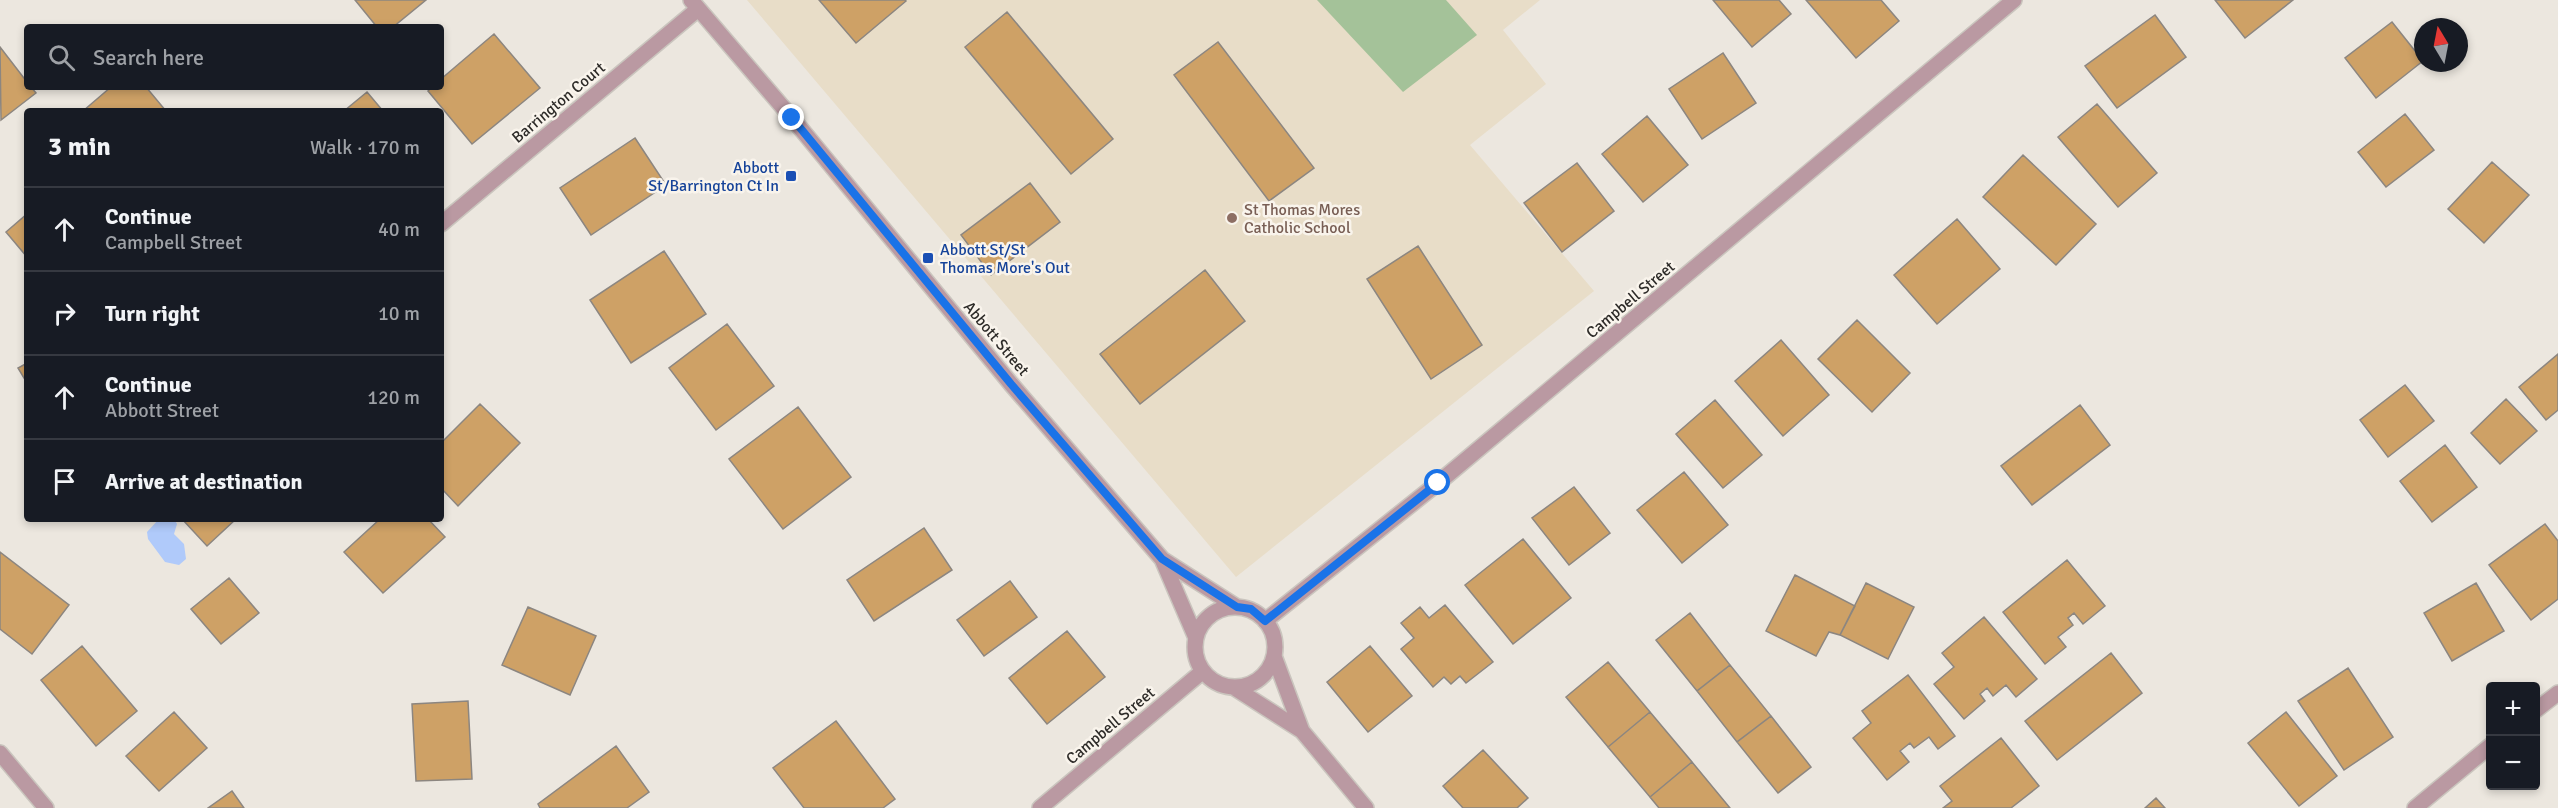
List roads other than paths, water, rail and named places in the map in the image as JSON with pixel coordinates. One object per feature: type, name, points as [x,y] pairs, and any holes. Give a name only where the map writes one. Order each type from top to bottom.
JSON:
[{"type":"street","name":"Campbell Street","points":[[1265,621],[1438,483],[2014,0]]},
{"type":"street","name":"Barrington Court","points":[[444,221],[695,4]]},
{"type":"street","name":"Abbott Street","points":[[695,4],[1004,376],[1162,559],[1237,607]]},
{"type":"street","name":"Abbott Street","points":[[1162,559],[1196,638]]},
{"type":"street","points":[[1237,607],[1251,609],[1265,621],[1271,628],[1275,641],[1274,656],[1269,668],[1259,679],[1247,685],[1233,687],[1219,684],[1203,670],[1195,652],[1196,638],[1201,625],[1211,614],[1223,608],[1237,607]]},
{"type":"street","points":[[1274,656],[1302,731]]},
{"type":"street","name":"Campbell Street","points":[[1040,808],[1203,670]]},
{"type":"street","points":[[1233,687],[1302,731],[1366,808]]},
{"type":"street","points":[[2540,706],[2558,693]]},
{"type":"street","points":[[2415,808],[2486,749]]},
{"type":"street","points":[[0,753],[46,808]]},
{"type":"water","points":[[156,522],[176,522],[174,534],[184,544],[186,559],[179,565],[165,562],[148,539],[147,532]]},
{"type":"place","name":"Abbott St/Barrington Ct In","points":[[791,176]]},
{"type":"place","name":"St Thomas Mores Catholic School","points":[[1232,218]]},
{"type":"place","name":"Abbott St/St Thomas More's Out","points":[[928,258]]}]
